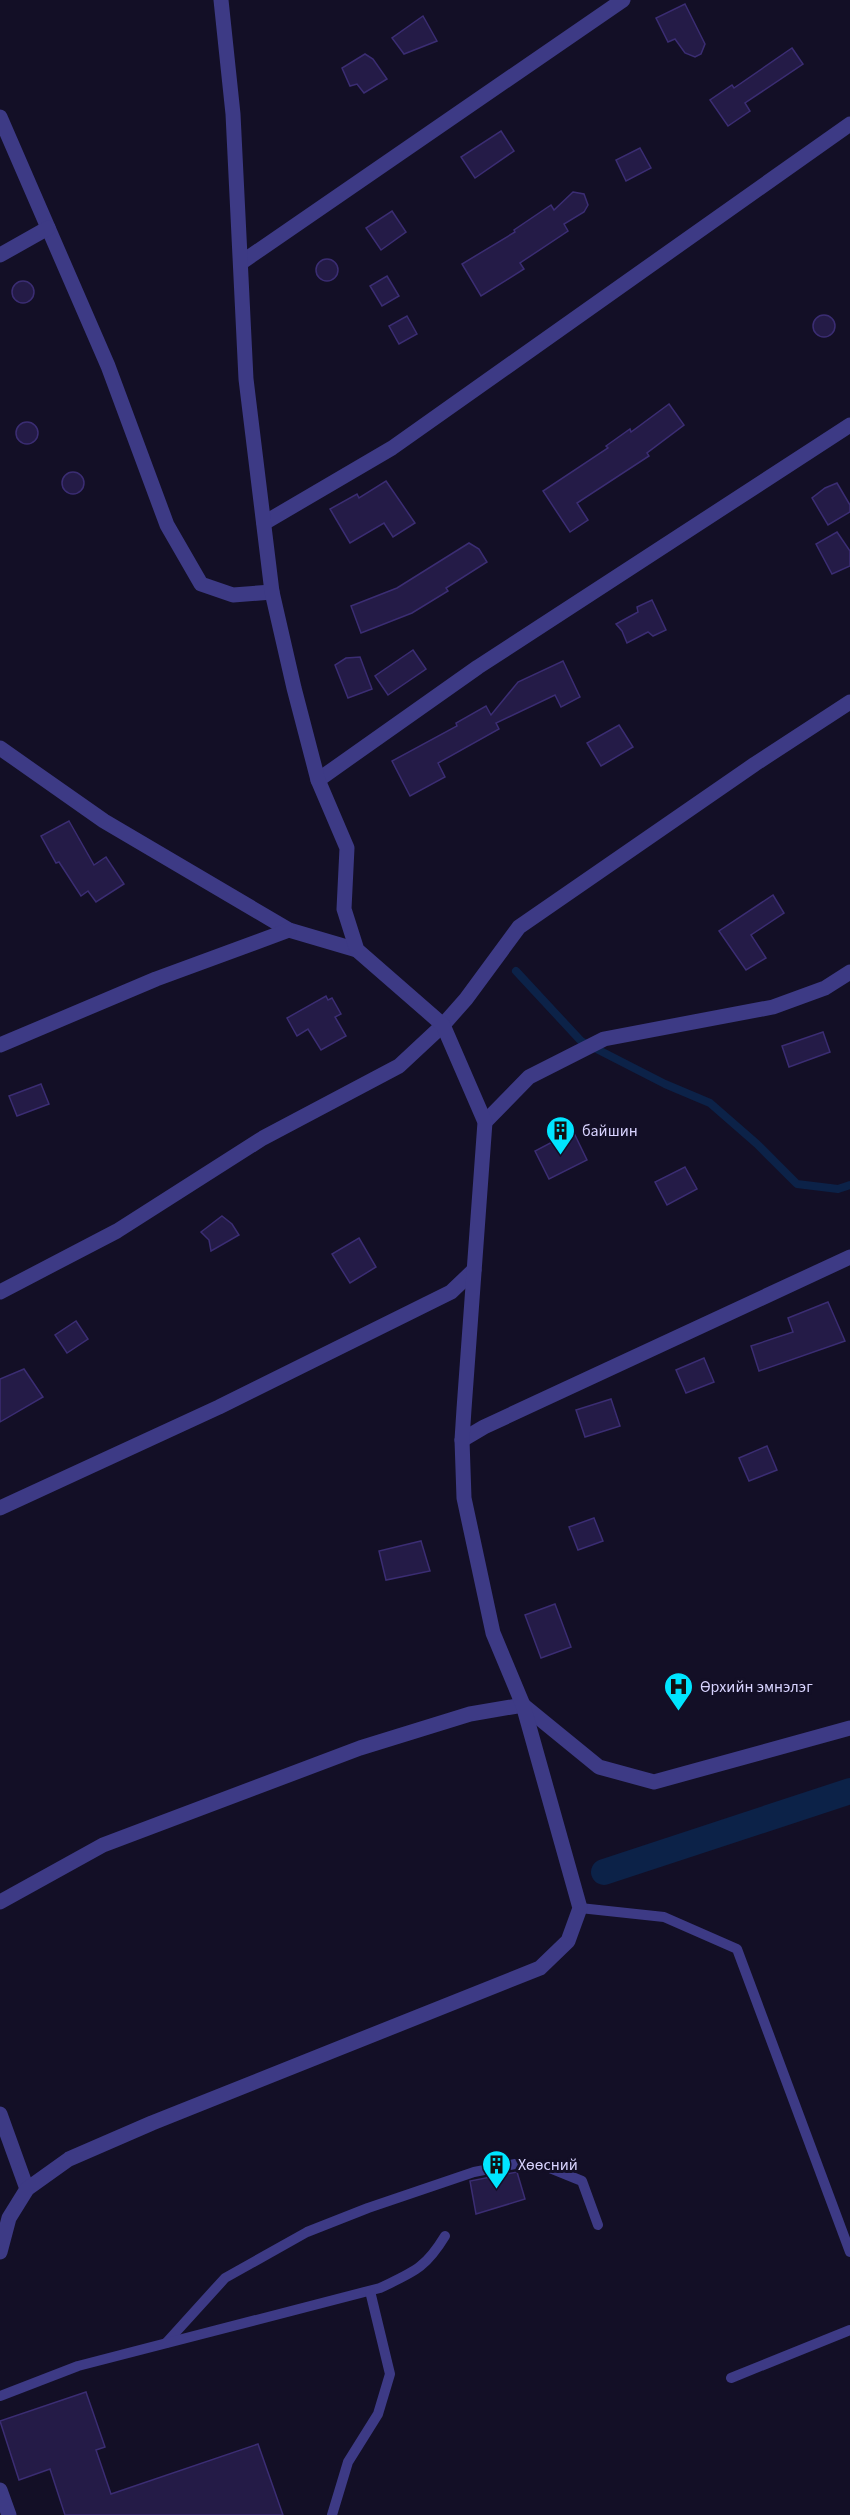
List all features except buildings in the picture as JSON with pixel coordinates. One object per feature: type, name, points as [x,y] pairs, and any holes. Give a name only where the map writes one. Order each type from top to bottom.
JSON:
[{"type":"street","points":[[221,0],[233,114],[246,379],[272,592],[318,780],[347,848],[344,909],[357,950]]},
{"type":"street","points":[[242,262],[623,0]]},
{"type":"street","points":[[0,117],[108,366],[167,525],[201,584],[233,595],[272,592]]},
{"type":"street","points":[[264,523],[392,448],[850,124]]},
{"type":"street","points":[[0,255],[48,228]]},
{"type":"street","points":[[318,780],[478,667],[850,425]]},
{"type":"street","points":[[0,1292],[117,1231],[263,1138],[399,1066],[443,1025],[466,999],[519,927],[755,764],[850,702]]},
{"type":"street","points":[[0,748],[104,821],[290,930],[357,950],[443,1025],[485,1122],[462,1440],[464,1498],[493,1633],[523,1705],[580,1908],[568,1941],[540,1968],[152,2123],[69,2159],[27,2189],[9,2218],[0,2252]]},
{"type":"street","points":[[0,1045],[156,979],[290,930]]},
{"type":"street","points":[[485,1122],[529,1077],[604,1039],[773,1007],[825,988],[850,972]]},
{"type":"street","points":[[462,1440],[484,1427],[850,1257]]},
{"type":"street","points":[[0,1508],[219,1407],[451,1292],[474,1270]]},
{"type":"street","points":[[0,1902],[103,1845],[360,1748],[470,1714],[523,1705],[599,1767],[654,1782],[850,1728]]},
{"type":"street","points":[[2,2124],[27,2189]]},
{"type":"street","points":[[0,2490],[9,2515]]},
{"type":"lane","points":[[580,1908],[664,1917],[737,1949],[850,2252]]},
{"type":"lane","points":[[166,2343],[225,2278],[307,2232],[368,2208],[474,2172],[515,2164],[545,2166],[582,2181],[598,2225]]},
{"type":"lane","points":[[0,2396],[78,2366],[380,2288],[420,2268],[433,2257],[445,2236]]},
{"type":"lane","points":[[332,2515],[348,2462],[378,2414],[390,2374],[370,2291]]},
{"type":"lane","points":[[731,2378],[850,2330]]},
{"type":"waterway","points":[[516,971],[581,1041],[665,1084],[710,1103],[757,1144],[797,1184],[838,1189],[850,1185]]},
{"type":"waterway","points":[[604,1872],[850,1791]]},
{"type":"place","name":"байшин","points":[[561,1156]]},
{"type":"place","name":"Өрхийн эмнэлэг","points":[[679,1712]]},
{"type":"place","name":"Хөөсний","points":[[497,2190]]}]
